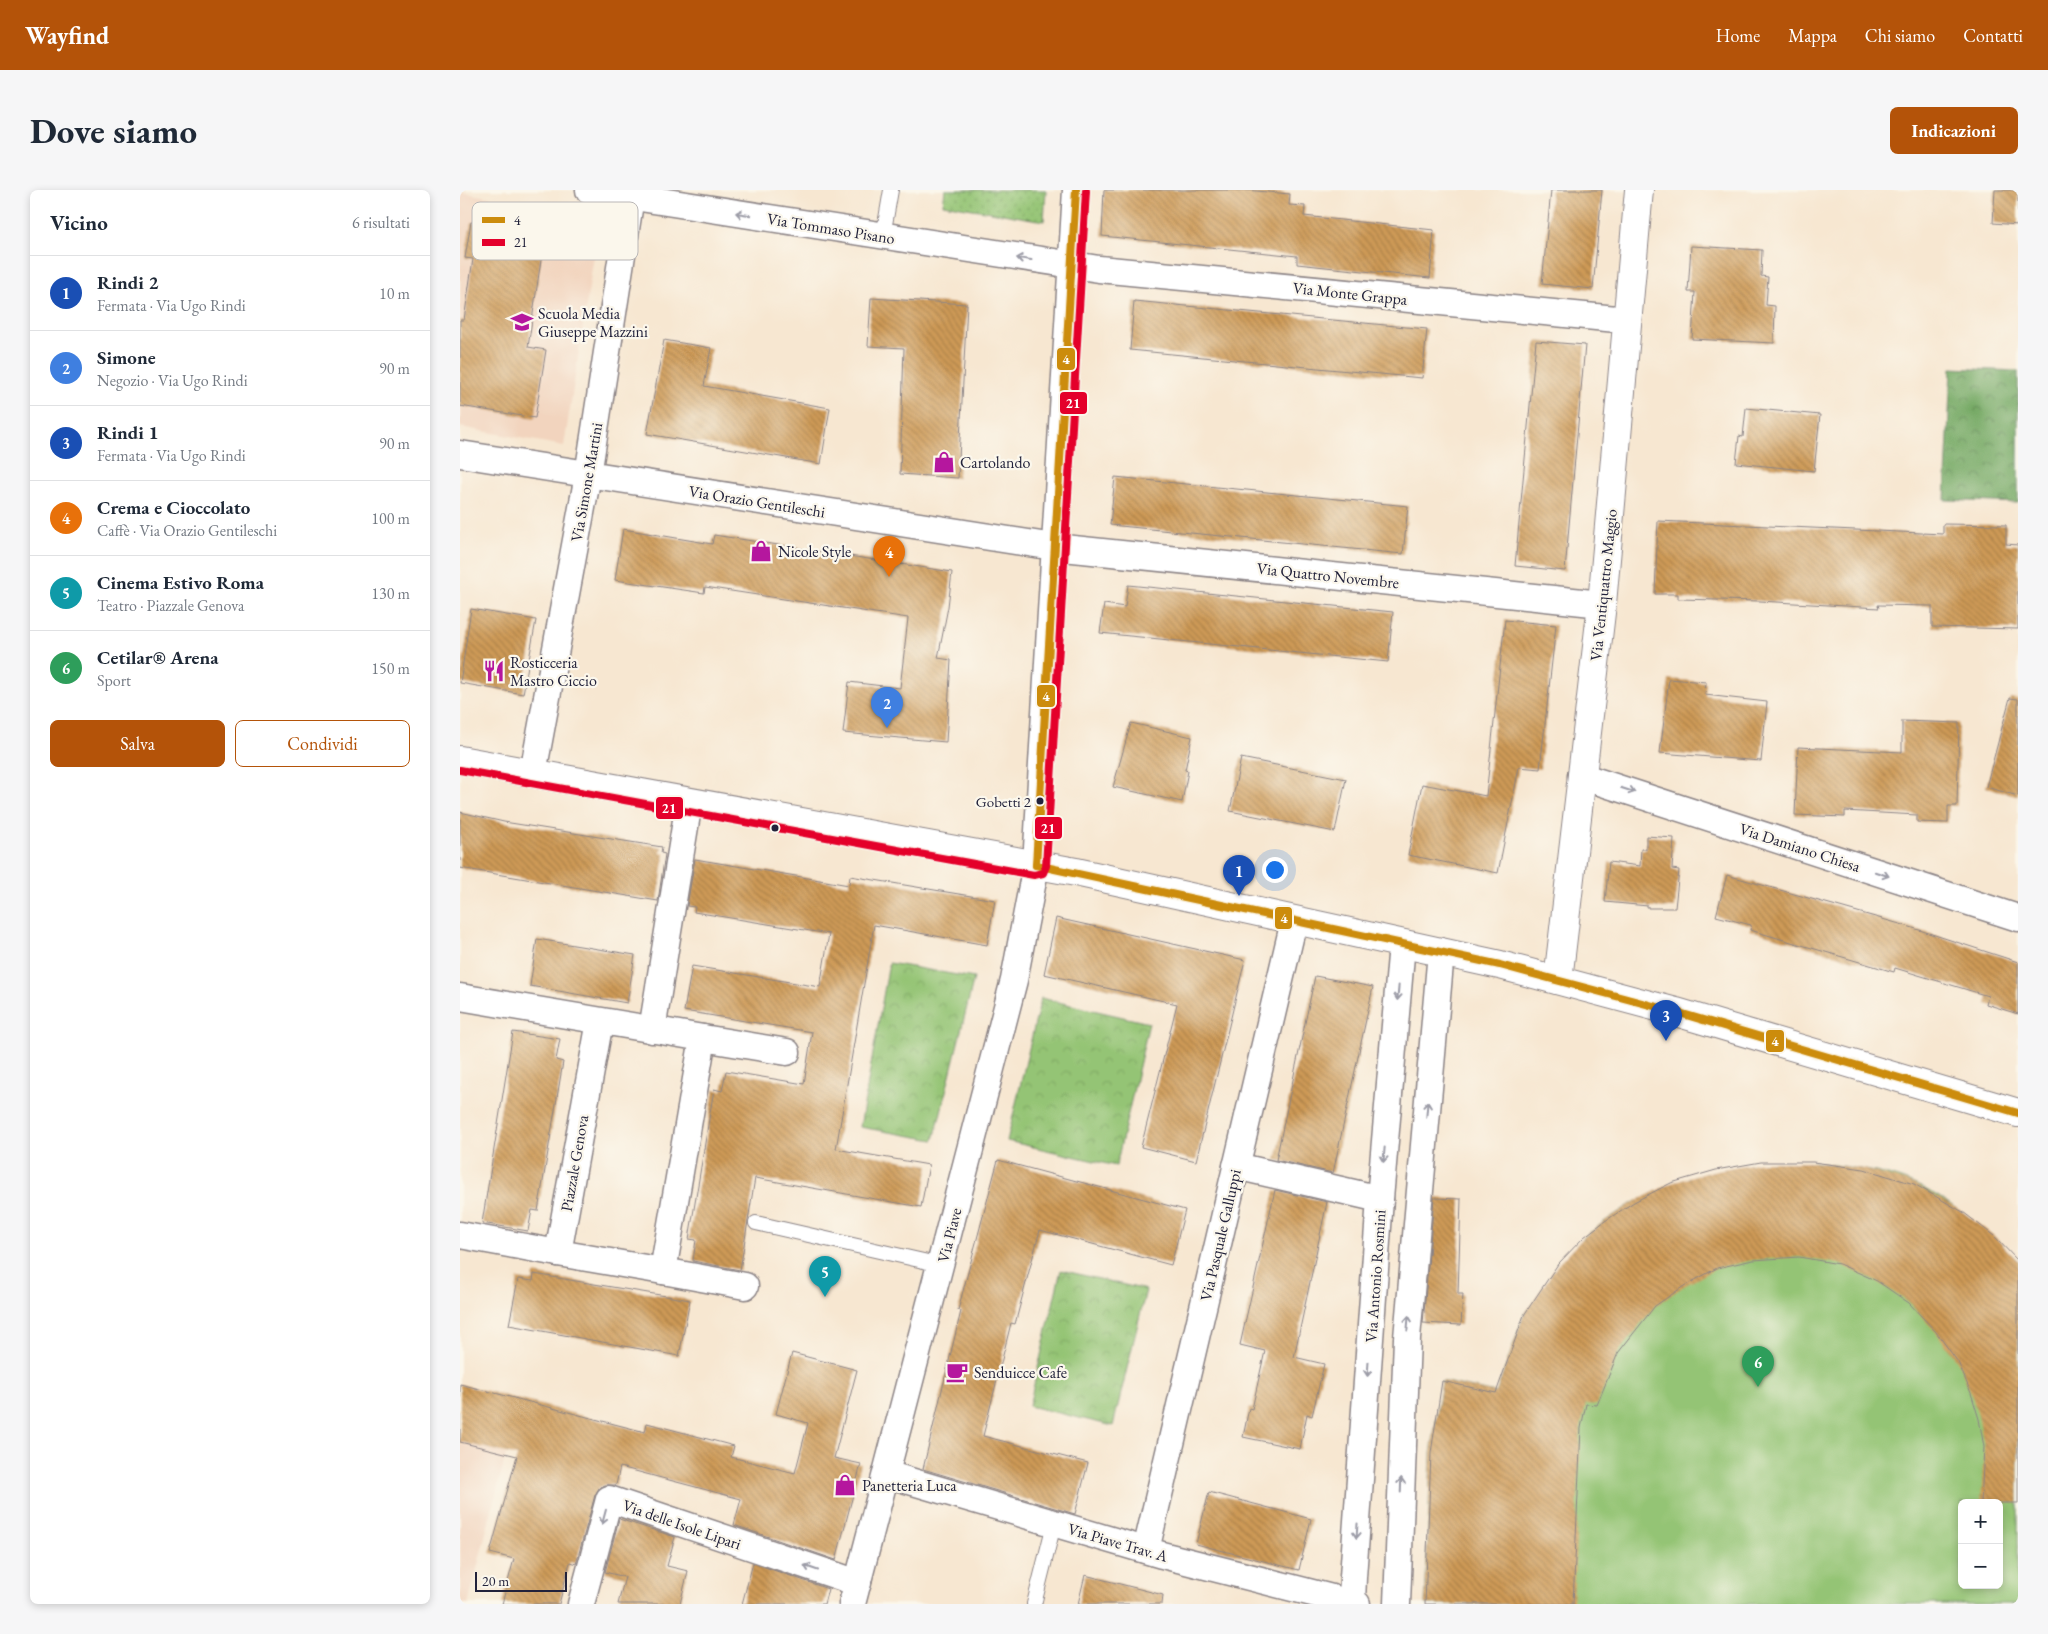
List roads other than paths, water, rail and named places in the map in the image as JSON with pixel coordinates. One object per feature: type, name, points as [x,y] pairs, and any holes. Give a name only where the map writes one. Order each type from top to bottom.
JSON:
[{"type":"street","name":"Via Tommaso Pisano","points":[[589,190],[632,193],[883,236],[1073,265]]},
{"type":"street","name":"Via Piave","points":[[855,1594],[1014,980],[1036,865],[1076,190]]},
{"type":"street","name":"Via Ventiquattro Maggio","points":[[1558,980],[1602,604],[1639,190]]},
{"type":"street","name":"Via Simone Martini","points":[[532,773],[588,475],[622,260]]},
{"type":"street","name":"Via Monte Grappa","points":[[1073,265],[1627,320]]},
{"type":"street","name":"Via Orazio Gentileschi","points":[[460,454],[1054,547]]},
{"type":"street","name":"Via Quattro Novembre","points":[[1054,547],[1602,604]]},
{"type":"street","points":[[460,760],[1036,865],[1441,952],[1558,980],[1686,1014],[2018,1113]]},
{"type":"street","name":"Via Damiano Chiesa","points":[[1581,776],[2018,918]]},
{"type":"street","points":[[652,1030],[689,802]]},
{"type":"street","name":"Via Pasquale Galluppi","points":[[1146,1550],[1294,921]]},
{"type":"street","name":"Via Antonio Rosmini","points":[[1354,1603],[1380,1199],[1402,944]]},
{"type":"street","points":[[1397,1604],[1407,1338],[1441,952]]},
{"type":"street","points":[[460,997],[787,1052]]},
{"type":"street","name":"Piazzale Genova","points":[[558,1252],[600,1021]]},
{"type":"street","points":[[663,1271],[703,1038]]},
{"type":"street","points":[[1236,1166],[1380,1199]]},
{"type":"street","points":[[460,1235],[745,1286]]},
{"type":"street","name":"Via Piave Trav. A","points":[[886,1474],[1146,1550],[1354,1603]]},
{"type":"street","name":"Via delle Isole Lipari","points":[[581,1604],[609,1499],[855,1594]]},
{"type":"lane","points":[[883,236],[891,190]]},
{"type":"lane","points":[[756,1223],[941,1265]]},
{"type":"lane","points":[[1034,1604],[1054,1524]]},
{"type":"place","name":"Scuola Media Giuseppe Mazzini","points":[[522,322]]},
{"type":"place","name":"Cartolando","points":[[944,462]]},
{"type":"place","name":"Nicole Style","points":[[761,551]]},
{"type":"place","name":"Crema e Cioccolato","points":[[889,577]]},
{"type":"place","name":"Rosticceria Mastro Ciccio","points":[[494,671]]},
{"type":"place","name":"Simone","points":[[887,728]]},
{"type":"place","name":"Gobetti 2","points":[[1040,801]]},
{"type":"place","name":"Rindi 2","points":[[1239,896]]},
{"type":"place","name":"Rindi 1","points":[[1666,1041]]},
{"type":"place","name":"Cinema Estivo Roma","points":[[825,1297]]},
{"type":"place","name":"Senduicce Cafe","points":[[957,1372]]},
{"type":"place","name":"Cetilar® Arena","points":[[1758,1387]]},
{"type":"place","name":"Panetteria Luca","points":[[845,1485]]}]
